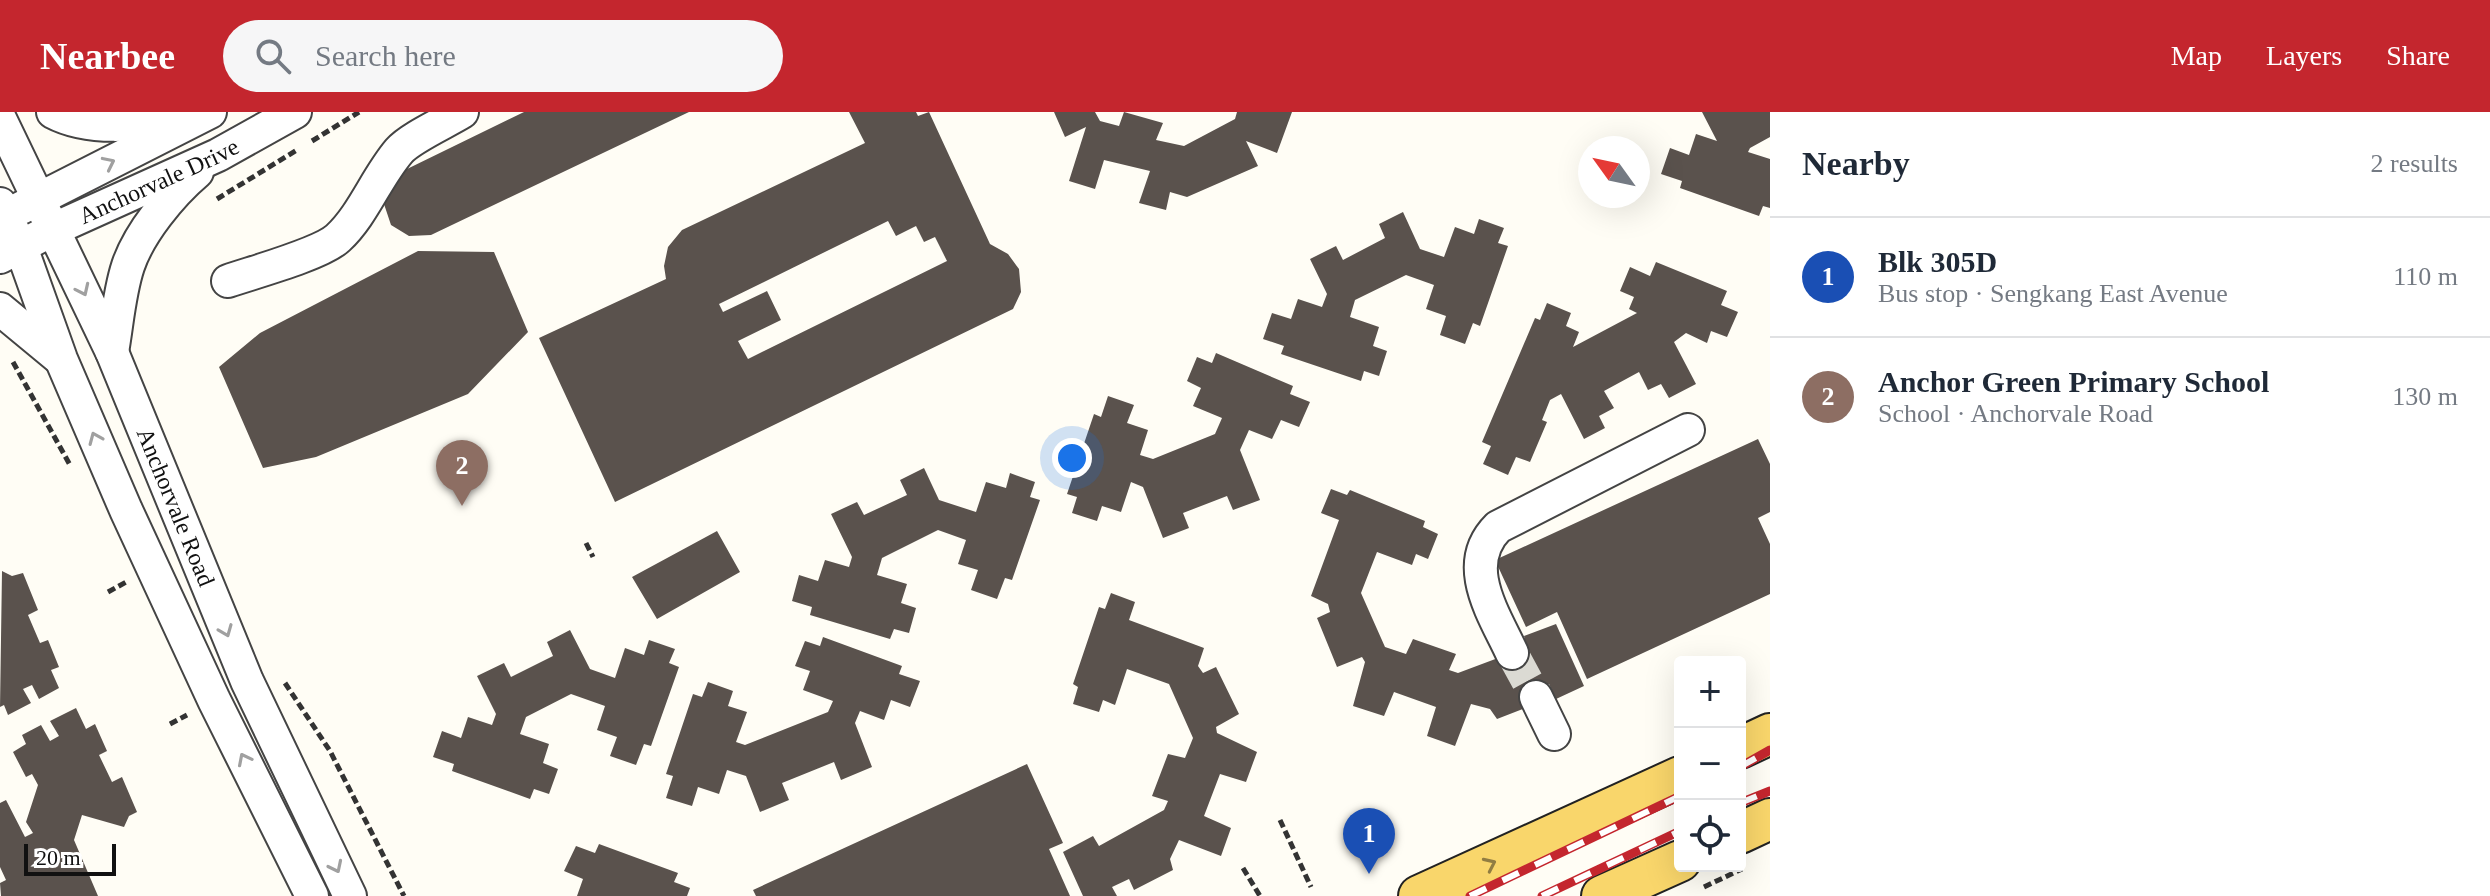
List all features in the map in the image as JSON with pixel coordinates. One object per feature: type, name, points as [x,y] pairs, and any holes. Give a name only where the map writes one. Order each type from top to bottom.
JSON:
[{"type":"main road","points":[[1746,745],[1770,734]]},
{"type":"main road","points":[[1419,896],[1674,780]]},
{"type":"main road","points":[[1748,848],[1770,819]]},
{"type":"main road","points":[[1602,896],[1690,875]]},
{"type":"street","points":[[53,112],[64,118],[127,126],[207,114]]},
{"type":"street","name":"Anchorvale Drive","points":[[10,252],[218,155],[295,112]]},
{"type":"street","points":[[228,281],[311,252],[337,239],[401,148],[462,112]]},
{"type":"street","name":"Anchorvale Drive","points":[[2,213],[40,198],[207,114]]},
{"type":"street","name":"Anchorvale Road","points":[[0,119],[112,352],[247,681],[350,896]]},
{"type":"street","points":[[112,352],[127,268],[136,247],[181,186],[218,155]]},
{"type":"street","name":"Anchorvale Road","points":[[2,213],[10,252],[61,359],[126,510],[214,700],[312,896]]},
{"type":"street","points":[[0,309],[61,359]]},
{"type":"street","points":[[1512,653],[1482,587],[1483,548],[1491,534],[1498,527],[1688,430]]},
{"type":"street","points":[[1536,697],[1554,734]]},
{"type":"path","points":[[213,201],[359,112]]},
{"type":"path","points":[[586,543],[593,557]]},
{"type":"path","points":[[108,592],[134,578]]},
{"type":"path","points":[[284,681],[330,751],[404,896]]},
{"type":"path","points":[[170,724],[197,710]]},
{"type":"path","points":[[1280,820],[1311,887]]},
{"type":"path","points":[[1690,875],[1748,848]]},
{"type":"path","points":[[1243,868],[1260,896]]},
{"type":"building","points":[[524,112],[689,112],[431,235],[409,236],[391,225],[384,204],[389,184],[407,169]]},
{"type":"building","points":[[849,112],[916,112],[918,116],[929,112],[990,244],[1008,254],[1019,269],[1021,292],[1013,309],[615,502],[539,338],[666,279],[664,266],[668,247],[682,230],[865,143]],"holes":[[[888,221],[896,236],[916,226],[924,242],[935,237],[947,261],[748,359],[738,341],[781,320],[767,291],[723,312],[719,304]]]},
{"type":"building","points":[[1054,112],[1095,112],[1100,121],[1119,126],[1124,112],[1163,123],[1156,140],[1184,146],[1235,119],[1237,112],[1292,112],[1277,153],[1246,141],[1258,166],[1187,197],[1170,192],[1166,210],[1139,203],[1150,171],[1104,160],[1095,189],[1069,181],[1086,127],[1065,137]]},
{"type":"building","points":[[1702,112],[1770,112],[1770,137],[1748,152],[1770,159],[1770,208],[1763,206],[1759,216],[1680,188],[1682,181],[1661,174],[1670,148],[1689,155],[1696,134],[1717,141]]},
{"type":"building","points":[[1403,212],[1420,249],[1444,257],[1455,227],[1474,234],[1479,219],[1504,228],[1498,243],[1508,246],[1480,326],[1473,323],[1465,344],[1440,335],[1446,316],[1426,309],[1434,285],[1406,275],[1355,300],[1350,317],[1379,327],[1373,346],[1387,351],[1379,376],[1364,371],[1361,381],[1281,354],[1284,346],[1263,339],[1272,313],[1291,319],[1298,299],[1322,307],[1327,294],[1310,259],[1336,246],[1343,260],[1385,238],[1379,224]]},
{"type":"building","points":[[418,251],[494,252],[528,332],[468,394],[316,457],[263,468],[219,367],[260,333]]},
{"type":"building","points":[[1656,262],[1727,291],[1721,305],[1738,312],[1727,337],[1711,331],[1707,343],[1686,333],[1674,342],[1696,384],[1669,398],[1661,384],[1648,390],[1639,372],[1604,391],[1614,408],[1599,416],[1605,428],[1584,439],[1561,394],[1550,400],[1542,420],[1547,422],[1530,462],[1516,457],[1508,475],[1483,464],[1491,446],[1482,442],[1535,318],[1540,320],[1547,303],[1571,313],[1566,326],[1579,332],[1573,347],[1637,313],[1629,309],[1634,297],[1620,291],[1630,267],[1650,276]]},
{"type":"building","points":[[1216,353],[1293,386],[1290,394],[1310,402],[1299,427],[1281,420],[1272,439],[1249,430],[1240,450],[1260,500],[1233,510],[1227,496],[1183,513],[1189,528],[1163,538],[1143,487],[1131,482],[1121,512],[1102,506],[1097,521],[1072,513],[1077,497],[1067,494],[1094,414],[1101,417],[1108,396],[1134,405],[1127,423],[1148,430],[1140,455],[1153,459],[1215,434],[1222,418],[1193,406],[1201,388],[1187,381],[1197,357],[1212,363]]},
{"type":"building","points":[[1758,439],[1770,464],[1770,512],[1758,518],[1770,544],[1770,594],[1587,679],[1557,612],[1526,627],[1495,560]]},
{"type":"building","points":[[924,468],[939,500],[976,512],[986,482],[1006,488],[1010,473],[1035,482],[1030,497],[1040,500],[1012,580],[1005,578],[997,599],[971,590],[978,570],[958,564],[966,540],[938,530],[882,558],[877,575],[907,584],[901,603],[916,608],[909,633],[894,629],[890,639],[810,615],[812,607],[792,601],[799,575],[818,581],[825,560],[849,567],[852,557],[831,514],[857,502],[864,515],[907,495],[900,480]]},
{"type":"building","points":[[1331,489],[1347,495],[1350,490],[1425,521],[1423,527],[1438,534],[1428,559],[1416,554],[1412,565],[1377,552],[1361,593],[1385,647],[1406,654],[1413,639],[1456,654],[1449,670],[1458,673],[1527,647],[1524,636],[1556,624],[1584,686],[1556,699],[1549,684],[1533,692],[1538,703],[1497,719],[1490,709],[1471,704],[1455,746],[1427,736],[1436,707],[1394,692],[1384,716],[1353,706],[1365,662],[1362,657],[1337,667],[1317,618],[1330,612],[1328,604],[1311,596],[1339,520],[1321,513]]},
{"type":"building","points":[[717,531],[740,572],[657,619],[632,577]]},
{"type":"building","points":[[2,571],[12,576],[23,573],[38,610],[28,615],[40,643],[48,640],[59,667],[51,670],[59,688],[39,699],[32,685],[23,689],[31,703],[8,715],[4,705],[0,707]]},
{"type":"building","points":[[1111,593],[1135,602],[1129,620],[1204,648],[1198,666],[1203,673],[1216,667],[1239,714],[1216,727],[1217,733],[1257,752],[1246,782],[1220,774],[1204,816],[1231,828],[1221,856],[1179,840],[1170,859],[1173,870],[1134,890],[1129,879],[1112,887],[1117,896],[1083,896],[1063,852],[1093,836],[1099,846],[1164,810],[1168,801],[1152,796],[1168,754],[1185,758],[1193,738],[1169,684],[1127,669],[1115,705],[1103,700],[1099,712],[1073,704],[1078,687],[1073,684],[1099,607],[1105,609]]},
{"type":"building","points":[[570,630],[590,669],[615,678],[625,648],[644,655],[649,640],[675,649],[669,663],[679,667],[651,746],[644,744],[636,765],[610,756],[617,737],[597,730],[605,706],[571,694],[526,717],[520,734],[549,744],[543,763],[558,769],[549,794],[534,789],[530,799],[452,771],[454,764],[433,757],[442,731],[461,738],[468,717],[492,725],[496,714],[477,676],[504,663],[511,677],[553,656],[547,642]]},
{"type":"building","points":[[823,637],[902,666],[899,674],[920,681],[910,707],[891,700],[884,720],[860,711],[855,723],[872,767],[841,780],[834,762],[782,783],[789,800],[760,812],[746,776],[727,770],[719,794],[698,787],[692,806],[666,798],[673,776],[666,774],[693,694],[702,697],[708,682],[733,691],[728,706],[747,712],[736,742],[745,745],[828,712],[833,701],[803,690],[810,671],[795,666],[805,641],[820,646]]},
{"type":"building","points":[[76,708],[86,729],[95,724],[107,751],[99,755],[112,782],[122,777],[137,812],[129,816],[124,827],[82,815],[74,840],[98,896],[1,896],[0,883],[6,880],[0,867],[0,803],[6,800],[25,837],[33,833],[26,822],[38,785],[32,774],[26,777],[13,752],[26,744],[22,735],[41,725],[50,741],[59,736],[50,721]]},
{"type":"building","points":[[1027,764],[1063,843],[1049,849],[1070,896],[756,896],[753,890]]},
{"type":"building","points":[[599,844],[678,873],[674,882],[690,888],[687,896],[577,896],[583,879],[564,871],[576,846],[595,853]]},
{"type":"tunnel","points":[[1512,653],[1536,697]]},
{"type":"railway","points":[[1746,764],[1770,750]]},
{"type":"railway","points":[[1746,801],[1770,791]]},
{"type":"railway","points":[[1470,896],[1674,799]]},
{"type":"railway","points":[[1542,896],[1674,834]]},
{"type":"place","name":"Anchor Green Primary School","points":[[462,506]]},
{"type":"place","name":"Blk 305D","points":[[1369,874]]}]
